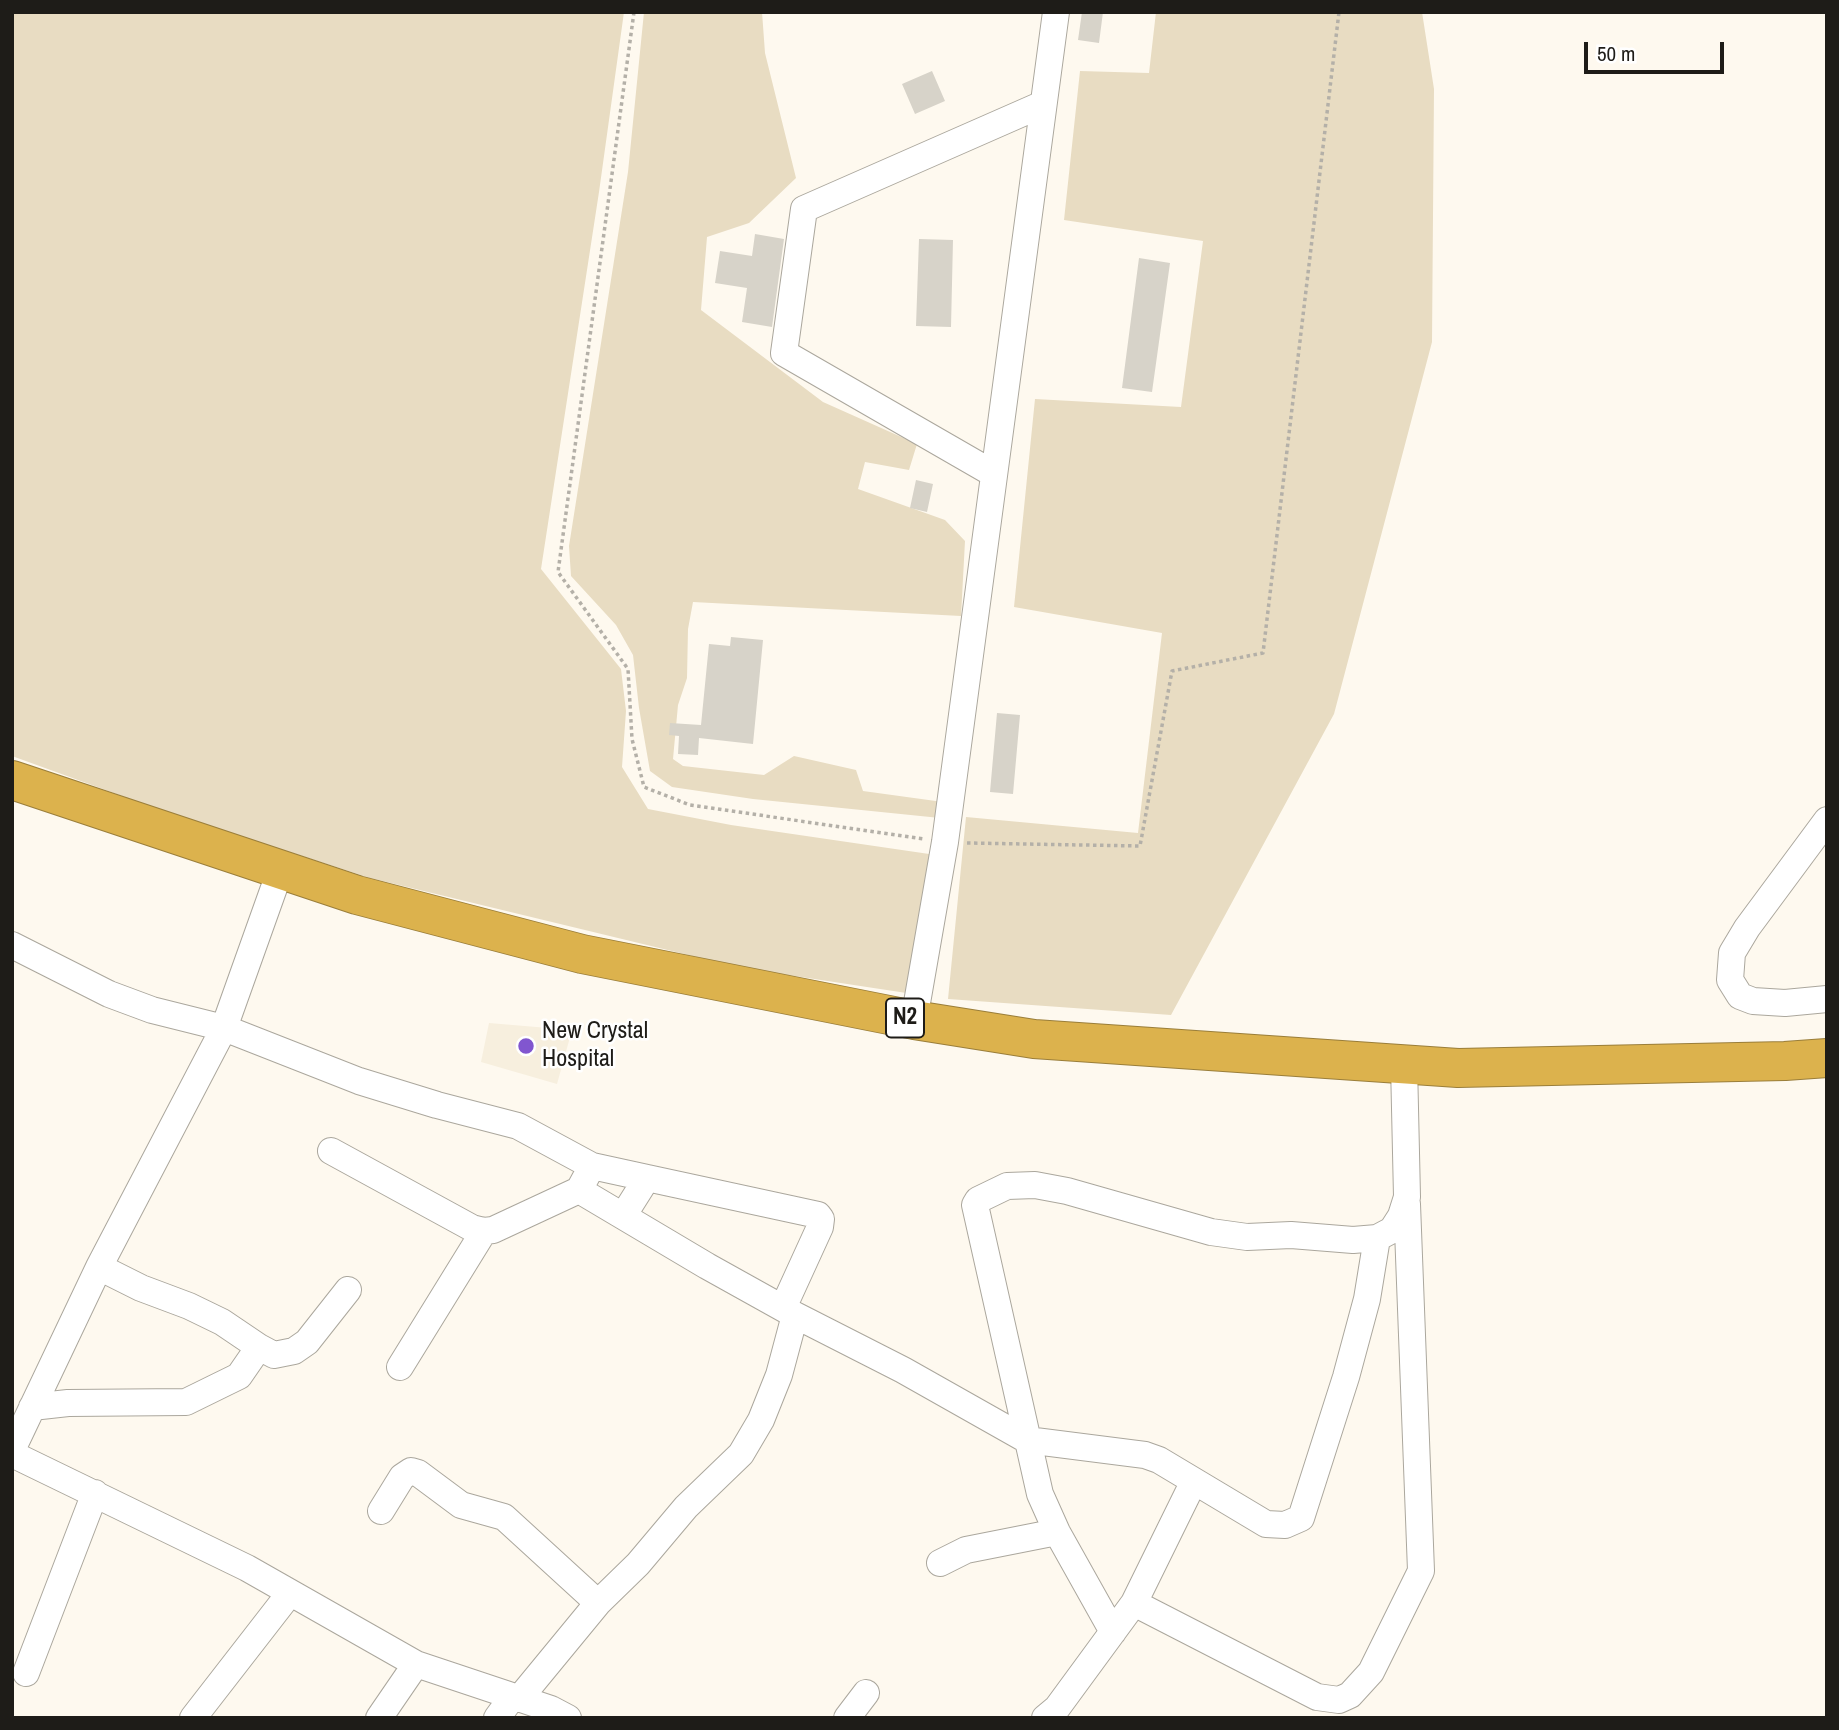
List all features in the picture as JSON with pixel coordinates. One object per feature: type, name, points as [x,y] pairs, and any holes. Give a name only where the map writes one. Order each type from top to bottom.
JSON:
[{"type":"highway","name":"N2","points":[[12,780],[356,895],[582,954],[914,1020],[1034,1039],[1458,1068],[1827,1058]]},
{"type":"street","points":[[914,1020],[945,842],[1056,12]]},
{"type":"street","points":[[994,474],[784,354],[804,209],[1043,104]]},
{"type":"street","points":[[1827,820],[1747,928],[1732,953],[1730,980],[1740,996],[1753,1001],[1785,1003],[1827,999]]},
{"type":"street","points":[[280,870],[224,1028],[99,1267],[12,1452],[247,1568],[416,1664],[551,1709],[568,1718]]},
{"type":"street","points":[[12,945],[109,994],[152,1010],[224,1028],[359,1081],[518,1126],[592,1166],[818,1215],[821,1219],[789,1312],[779,1375],[761,1420],[741,1454],[687,1507],[638,1564],[598,1603],[497,1718]]},
{"type":"street","points":[[1134,1603],[1317,1697],[1339,1700],[1350,1695],[1371,1672],[1421,1572],[1404,1064]]},
{"type":"street","points":[[331,1151],[472,1228],[484,1231],[493,1230],[579,1190],[592,1166]]},
{"type":"street","points":[[623,1216],[647,1178]]},
{"type":"street","points":[[1113,1632],[1057,1532],[1040,1494],[975,1205],[978,1200],[1007,1185],[1035,1185],[1211,1232],[1247,1237],[1291,1235],[1353,1240],[1377,1238],[1392,1230],[1401,1216],[1407,1197]]},
{"type":"street","points":[[579,1190],[789,1312],[903,1370],[1027,1440],[1144,1455],[1159,1460],[1266,1524],[1285,1525],[1301,1518],[1364,1312],[1377,1238]]},
{"type":"street","points":[[400,1367],[484,1231]]},
{"type":"street","points":[[99,1267],[222,1322],[274,1355],[294,1351],[307,1342],[348,1290]]},
{"type":"street","points":[[32,1407],[68,1403],[186,1402],[239,1376],[259,1347]]},
{"type":"street","points":[[382,1511],[402,1477],[411,1471],[418,1473],[461,1506],[504,1517],[598,1603]]},
{"type":"street","points":[[1060,1714],[1134,1603],[1194,1481]]},
{"type":"street","points":[[26,1673],[95,1493]]},
{"type":"street","points":[[940,1563],[965,1550],[1057,1532]]},
{"type":"street","points":[[193,1718],[290,1593]]},
{"type":"street","points":[[379,1718],[416,1664]]},
{"type":"street","points":[[847,1718],[866,1693]]},
{"type":"path","points":[[634,12],[558,572],[628,670],[632,739],[644,787],[690,805],[945,842],[1140,846],[1172,671],[1263,653],[1339,12]]},
{"type":"shaded area","points":[[12,12],[624,12],[541,569],[621,669],[626,711],[622,767],[648,809],[731,825],[936,855],[913,994],[742,968],[370,878],[166,812],[12,756]]},
{"type":"shaded area","points":[[644,12],[762,12],[765,53],[796,178],[749,223],[707,237],[701,310],[823,402],[917,444],[909,470],[865,462],[858,489],[945,520],[965,541],[961,616],[693,602],[688,629],[687,678],[678,705],[673,759],[683,766],[764,775],[794,756],[856,770],[863,791],[943,802],[940,818],[753,799],[672,787],[650,771],[633,655],[616,625],[571,576],[569,546],[628,172]]},
{"type":"shaded area","points":[[1156,12],[1422,12],[1434,89],[1432,342],[1334,714],[1171,1015],[948,999],[966,817],[1138,833],[1162,633],[1014,607],[1035,399],[1181,407],[1203,241],[1064,220],[1080,71],[1149,73]]},
{"type":"shaded area","name":"New Crystal Hospital","points":[[489,1023],[572,1030],[557,1084],[481,1062]]},
{"type":"building","points":[[1082,12],[1103,12],[1099,43],[1078,40]]},
{"type":"building","points":[[932,71],[945,101],[915,114],[902,84]]},
{"type":"building","points":[[755,234],[784,239],[772,327],[742,322],[747,288],[715,283],[720,251],[752,256]]},
{"type":"building","points":[[919,239],[953,240],[951,327],[916,326]]},
{"type":"building","points":[[1139,258],[1170,263],[1152,392],[1122,388]]},
{"type":"building","points":[[916,480],[933,484],[927,512],[910,508]]},
{"type":"building","points":[[731,637],[763,640],[753,744],[699,738],[698,755],[678,754],[679,736],[669,735],[670,723],[701,725],[709,644],[730,646]]},
{"type":"building","points":[[997,713],[1020,715],[1013,794],[990,792]]},
{"type":"place","name":"New Crystal Hospital","points":[[526,1046]]}]
